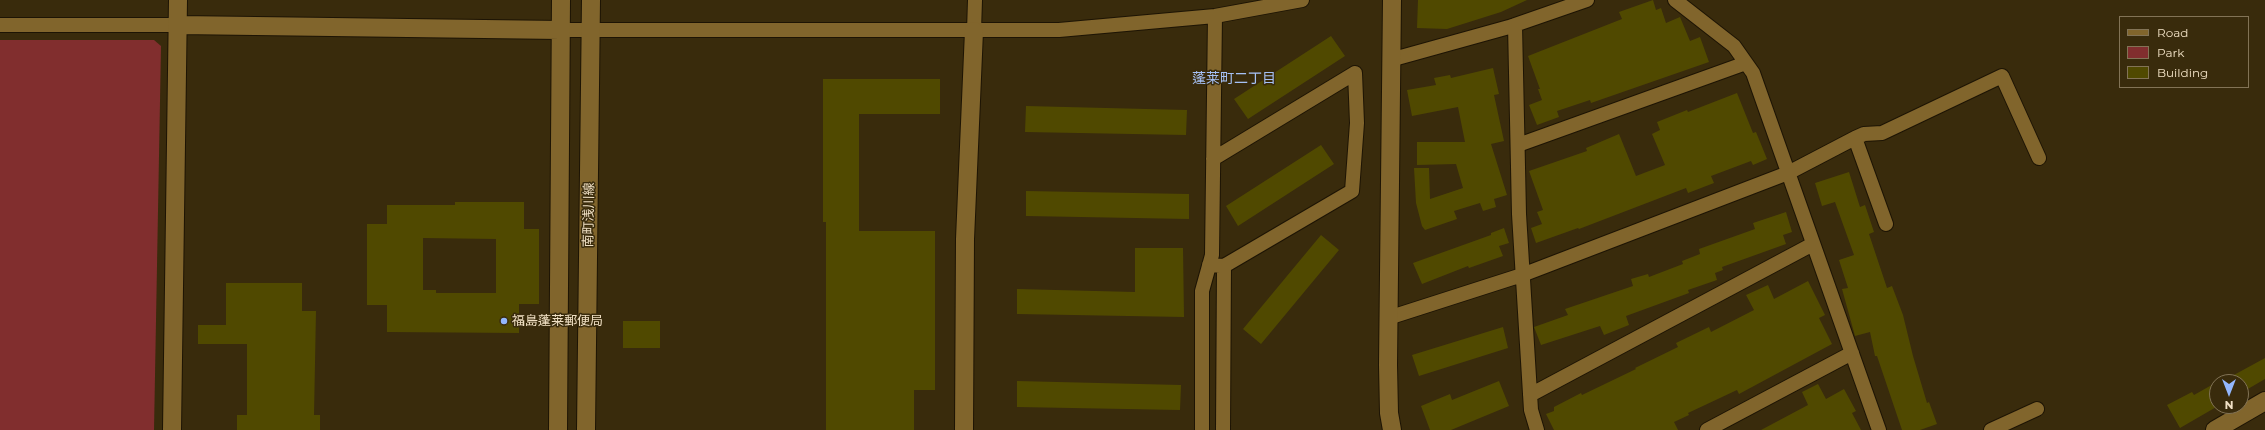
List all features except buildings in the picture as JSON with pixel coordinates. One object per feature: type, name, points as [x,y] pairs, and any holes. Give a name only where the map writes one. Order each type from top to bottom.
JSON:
[{"type":"street","points":[[172,430],[179,25],[178,0]]},
{"type":"street","points":[[558,430],[561,0]]},
{"type":"street","name":"南町浅川線","points":[[586,430],[591,0]]},
{"type":"street","points":[[964,430],[965,240],[975,0]]},
{"type":"street","points":[[0,25],[179,25],[591,31],[1058,30],[1215,16],[1302,0]]},
{"type":"street","points":[[1392,0],[1390,60],[1388,318],[1389,413],[1392,430]]},
{"type":"street","points":[[1390,60],[1515,25],[1587,0]]},
{"type":"street","points":[[1675,0],[1734,46],[1753,73],[1879,430]]},
{"type":"street","points":[[1202,430],[1202,291],[1212,255],[1215,16]]},
{"type":"street","points":[[1515,25],[1522,275],[1530,410],[1537,430]]},
{"type":"street","points":[[1518,145],[1746,63]]},
{"type":"street","points":[[1209,265],[1224,266],[1352,191],[1357,123],[1355,73],[1213,159]]},
{"type":"street","points":[[1388,318],[1522,275],[1788,173],[1855,138],[1864,134],[1882,133],[2002,76],[2039,158]]},
{"type":"street","points":[[1855,138],[1886,224]]},
{"type":"street","points":[[1530,395],[1813,244]]},
{"type":"street","points":[[1223,430],[1224,266]]},
{"type":"street","points":[[1707,430],[1852,353]]},
{"type":"street","points":[[2215,430],[2265,401]]},
{"type":"street","points":[[1990,430],[2037,408]]},
{"type":"green space","points":[[0,40],[154,40],[161,46],[154,430],[0,430]]},
{"type":"place","name":"福島蓬莱郵便局","points":[[504,321]]},
{"type":"district","name":"蓬莱町二丁目","points":[[1234,79]]}]
